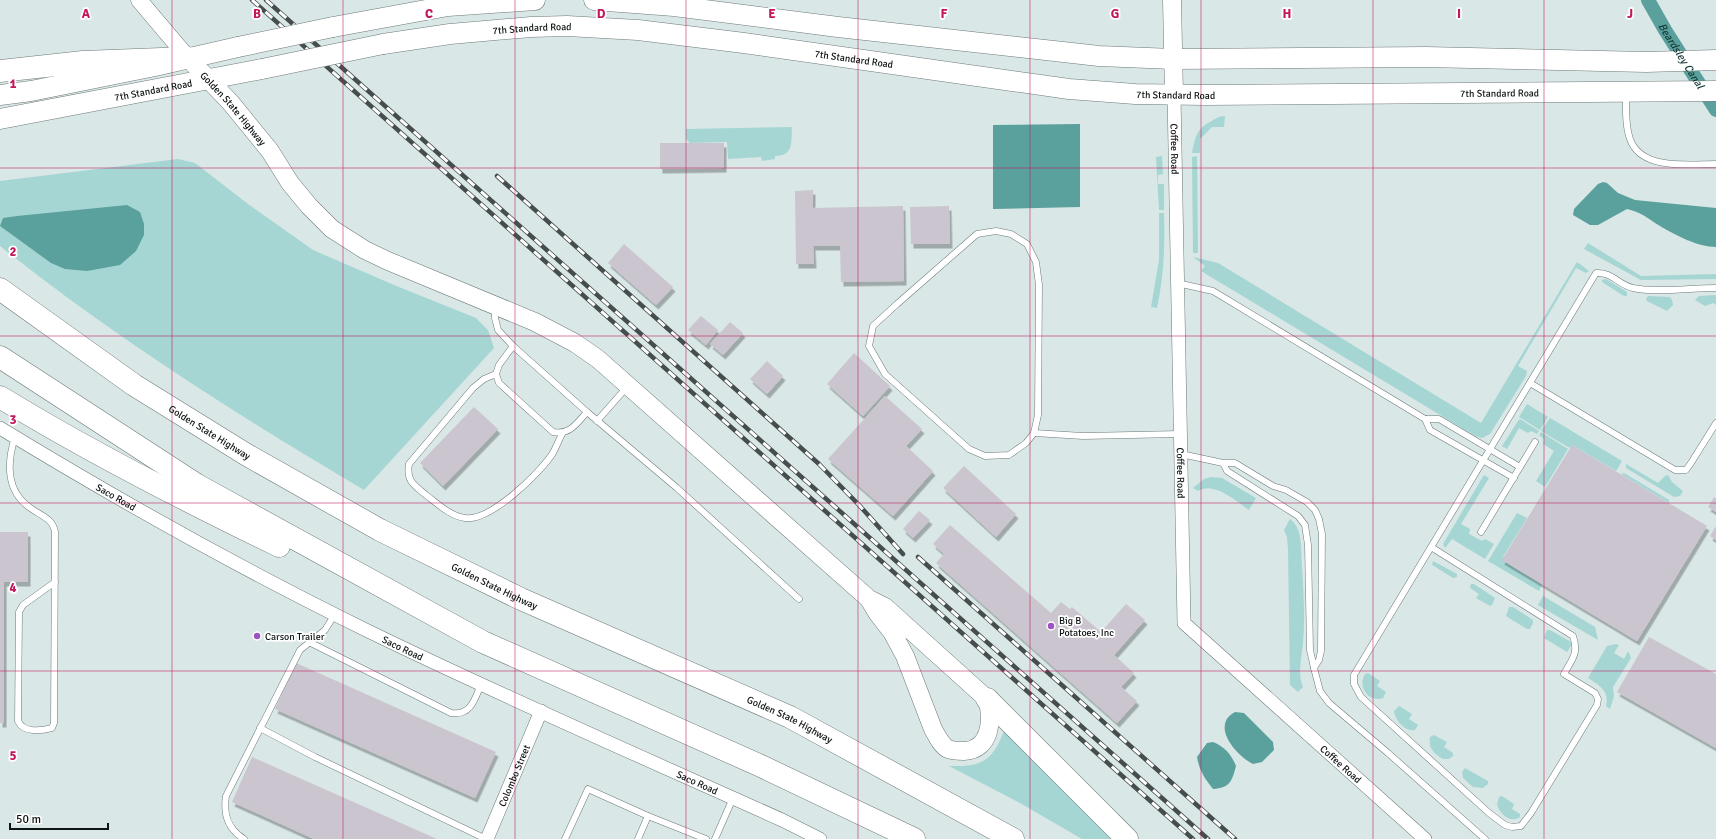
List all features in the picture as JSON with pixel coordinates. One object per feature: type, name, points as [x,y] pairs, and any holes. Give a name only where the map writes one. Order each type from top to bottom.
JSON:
[{"type":"highway","points":[[0,71],[83,62],[188,58]]},
{"type":"highway","name":"Golden State Highway","points":[[0,289],[134,385],[247,455],[380,530],[522,599],[790,717],[1013,839]]},
{"type":"highway","points":[[0,357],[197,485],[483,642]]},
{"type":"highway","points":[[0,397],[37,420],[95,452],[217,516],[424,616],[762,766],[914,839]]},
{"type":"highway","points":[[986,699],[1128,839]]},
{"type":"main road","points":[[0,95],[31,91],[359,21],[448,6],[536,0]]},
{"type":"main road","points":[[594,0],[674,6],[838,27],[1099,56],[1173,60],[1426,57],[1646,62],[1716,60]]},
{"type":"main road","name":"Coffee Road","points":[[1172,0],[1174,95]]},
{"type":"main road","name":"7th Standard Road","points":[[0,119],[262,69],[383,44],[450,34],[531,27],[567,26],[638,30],[737,42],[1069,89],[1174,95],[1716,91]]},
{"type":"main road","name":"Golden State Highway","points":[[188,58],[209,79],[270,151],[290,183],[309,206],[332,229],[365,250],[388,261],[536,322],[575,343],[598,359],[628,385],[869,599],[885,607],[986,699],[991,717],[988,733],[977,747],[968,751],[958,751],[948,748],[940,741],[933,729],[899,645],[869,599]]},
{"type":"street","name":"Golden State Highway","points":[[139,0],[188,58]]},
{"type":"street","name":"Coffee Road","points":[[1174,95],[1184,623],[1425,839]]},
{"type":"street","name":"Saco Road","points":[[0,428],[168,526],[335,614],[541,712],[782,820],[818,839]]},
{"type":"street","name":"Colombo Street","points":[[487,839],[541,712]]},
{"type":"lane","points":[[1626,92],[1628,133],[1631,141],[1641,153],[1654,161],[1672,165],[1716,164]]},
{"type":"lane","points":[[996,231],[1011,234],[1026,244],[1036,262],[1039,285],[1038,415],[1034,433],[1026,443],[1009,455],[985,456],[969,449],[885,374],[870,346],[873,326],[977,234],[996,231]]},
{"type":"lane","points":[[1431,547],[1574,636],[1576,646],[1575,653],[1564,674],[1595,693],[1598,699],[1596,705],[1531,813],[1521,826],[1512,827],[1505,825],[1489,813],[1361,697],[1354,684],[1354,675],[1360,662],[1596,274],[1605,273],[1631,288],[1649,290],[1716,288]]},
{"type":"lane","points":[[1178,283],[1213,291],[1425,419],[1439,419],[1520,467]]},
{"type":"lane","points":[[495,306],[495,318],[498,330],[513,346],[597,421],[677,488],[799,599]]},
{"type":"lane","points":[[513,346],[499,365],[496,374],[499,383],[553,432],[562,434]]},
{"type":"lane","points":[[496,374],[484,379],[473,388],[409,464],[407,474],[412,483],[453,516],[466,519],[482,515],[502,505],[535,474],[553,453],[562,434],[570,430],[587,412]]},
{"type":"lane","points":[[1530,383],[1676,470],[1686,470],[1692,463],[1716,423]]},
{"type":"lane","points":[[597,421],[628,385]]},
{"type":"lane","points":[[1425,419],[1430,430],[1514,478]]},
{"type":"lane","points":[[1034,433],[1083,436],[1180,434]]},
{"type":"lane","points":[[15,437],[11,449],[9,465],[12,486],[19,499],[54,525],[54,582],[54,723],[52,728],[46,730],[25,729],[20,726],[18,721],[19,612],[23,605],[54,582]]},
{"type":"lane","points":[[1481,532],[1535,442]]},
{"type":"lane","points":[[1181,454],[1223,463],[1235,463],[1273,486],[1286,490],[1307,502],[1315,510],[1319,519],[1322,534],[1322,589],[1321,652],[1319,660],[1314,668]]},
{"type":"lane","points":[[1223,463],[1226,471],[1298,516],[1305,525],[1308,545],[1310,658],[1320,691],[1329,703],[1485,839]]},
{"type":"lane","points":[[244,839],[232,830],[228,823],[225,815],[226,796],[300,650],[325,630],[335,614]]},
{"type":"lane","points":[[309,642],[451,713],[458,714],[465,712],[470,708],[481,684]]},
{"type":"lane","points":[[260,728],[315,757],[487,839]]},
{"type":"lane","points":[[565,839],[588,789],[648,816],[706,839]]},
{"type":"lane","points":[[715,839],[733,798]]},
{"type":"lane","points":[[638,839],[648,816]]},
{"type":"shaded area","points":[[1225,116],[1224,127],[1212,127],[1200,139],[1200,153],[1192,153],[1195,139],[1199,131],[1205,125],[1217,118]]},
{"type":"shaded area","points":[[1080,124],[1080,207],[993,209],[993,125]]},
{"type":"shaded area","points":[[792,127],[791,143],[786,154],[775,156],[775,159],[762,161],[761,157],[728,159],[727,142],[690,143],[686,139],[686,129]]},
{"type":"shaded area","points":[[1162,156],[1163,174],[1158,175],[1158,184],[1164,184],[1164,210],[1159,210],[1156,157]]},
{"type":"shaded area","points":[[1197,156],[1198,253],[1193,253],[1192,157]]},
{"type":"shaded area","points":[[178,159],[195,163],[248,204],[313,250],[476,318],[488,330],[494,348],[364,490],[270,433],[132,344],[43,280],[0,246],[0,181]]},
{"type":"shaded area","points":[[1603,182],[1607,183],[1618,193],[1635,200],[1716,208],[1716,247],[1702,245],[1687,240],[1641,214],[1627,209],[1598,225],[1590,225],[1573,215],[1574,209],[1598,184]]},
{"type":"shaded area","points":[[127,205],[140,212],[144,224],[144,235],[136,251],[120,265],[87,271],[65,269],[51,263],[0,226],[3,218]]},
{"type":"shaded area","points":[[1159,213],[1164,213],[1164,249],[1163,272],[1157,308],[1151,307],[1159,260]]},
{"type":"shaded area","points":[[1588,243],[1641,276],[1716,274],[1716,279],[1641,280],[1584,249]]},
{"type":"shaded area","points":[[1193,257],[1218,263],[1481,423],[1577,262],[1589,271],[1586,273],[1576,268],[1518,366],[1527,371],[1526,376],[1490,434],[1482,438],[1475,436],[1201,271],[1205,266]]},
{"type":"shaded area","points":[[1606,279],[1627,292],[1627,296],[1624,296],[1602,282],[1602,280]]},
{"type":"shaded area","points":[[1716,295],[1716,305],[1713,303],[1705,306],[1695,300],[1699,296]]},
{"type":"shaded area","points":[[1648,296],[1670,297],[1673,305],[1667,311],[1647,301],[1646,299]]},
{"type":"shaded area","points":[[1527,404],[1548,417],[1540,430],[1519,417]]},
{"type":"shaded area","points":[[1550,418],[1622,461],[1616,471],[1574,446],[1571,448],[1568,447],[1541,431]]},
{"type":"shaded area","points":[[1520,419],[1539,431],[1537,434],[1531,431],[1528,433],[1519,428],[1507,449],[1502,446]]},
{"type":"shaded area","points":[[1541,432],[1568,449],[1545,487],[1536,481],[1554,451],[1543,444],[1544,439],[1539,435]]},
{"type":"shaded area","points":[[1626,464],[1658,483],[1668,475],[1672,482],[1683,491],[1680,496],[1674,497],[1626,468]]},
{"type":"shaded area","points":[[1624,473],[1669,500],[1669,503],[1621,474]]},
{"type":"shaded area","points":[[1484,475],[1489,478],[1461,524],[1470,529],[1469,534],[1482,541],[1485,539],[1494,544],[1485,559],[1452,539],[1445,548],[1443,544]]},
{"type":"shaded area","points":[[1211,477],[1222,478],[1256,498],[1249,510],[1225,493],[1218,490],[1211,488],[1198,491],[1193,488],[1204,479]]},
{"type":"shaded area","points":[[1517,513],[1527,518],[1503,557],[1505,558],[1503,560],[1542,585],[1539,591],[1488,561]]},
{"type":"shaded area","points":[[1290,519],[1297,528],[1300,538],[1304,594],[1304,630],[1300,671],[1303,687],[1298,692],[1290,685],[1288,549],[1287,537],[1284,530]]},
{"type":"shaded area","points":[[1433,561],[1457,574],[1457,577],[1453,578],[1432,565]]},
{"type":"shaded area","points":[[1471,584],[1474,584],[1495,598],[1492,605],[1490,606],[1476,598],[1479,594],[1470,588]]},
{"type":"shaded area","points":[[1543,596],[1595,627],[1598,640],[1538,605]]},
{"type":"shaded area","points":[[1509,607],[1513,607],[1533,620],[1530,629],[1527,629],[1506,616]]},
{"type":"shaded area","points":[[1547,630],[1550,630],[1571,642],[1571,646],[1567,652],[1544,638]]},
{"type":"shaded area","points":[[1616,644],[1619,645],[1614,653],[1624,659],[1628,651],[1631,658],[1613,687],[1614,696],[1610,709],[1606,706],[1607,701],[1603,689],[1588,678],[1607,646]]},
{"type":"shaded area","points":[[1368,673],[1380,681],[1377,686],[1386,692],[1383,698],[1373,698],[1363,689],[1363,679],[1365,674]]},
{"type":"shaded area","points":[[1399,706],[1412,714],[1409,719],[1418,725],[1415,730],[1404,727],[1396,718],[1394,711]]},
{"type":"shaded area","points":[[1235,712],[1244,713],[1273,742],[1274,750],[1262,762],[1253,764],[1246,760],[1228,740],[1225,732],[1225,724],[1228,718]]},
{"type":"shaded area","points":[[1005,728],[1114,839],[1082,839],[1020,803],[949,766],[970,765],[985,760],[996,748]]},
{"type":"shaded area","points":[[1434,735],[1447,742],[1444,747],[1453,753],[1453,756],[1449,759],[1443,759],[1434,753],[1430,744],[1430,737]]},
{"type":"shaded area","points":[[1213,742],[1227,751],[1236,766],[1233,776],[1227,785],[1213,789],[1207,782],[1199,766],[1197,757],[1207,743]]},
{"type":"shaded area","points":[[1465,768],[1488,781],[1488,784],[1483,788],[1473,787],[1463,778],[1462,772]]},
{"type":"shaded area","points":[[1502,796],[1514,804],[1512,809],[1520,814],[1520,817],[1517,819],[1509,819],[1500,811],[1497,804],[1499,797]]},
{"type":"building","points":[[660,143],[724,143],[724,168],[660,169]]},
{"type":"building","points":[[813,190],[813,208],[903,206],[904,281],[841,282],[840,246],[813,246],[814,264],[796,264],[795,191]]},
{"type":"building","points":[[949,206],[950,244],[911,244],[910,207]]},
{"type":"building","points":[[624,244],[673,287],[656,305],[608,263]]},
{"type":"building","points":[[701,316],[718,330],[706,345],[688,330]]},
{"type":"building","points":[[730,322],[743,333],[723,355],[710,344]]},
{"type":"building","points":[[854,353],[890,386],[863,416],[827,384]]},
{"type":"building","points":[[767,361],[783,376],[767,394],[750,379]]},
{"type":"building","points":[[885,396],[922,429],[906,446],[933,471],[893,516],[828,459]]},
{"type":"building","points":[[474,407],[498,429],[443,486],[420,463]]},
{"type":"building","points":[[1572,445],[1707,526],[1637,641],[1502,560]]},
{"type":"building","points":[[964,466],[1016,514],[996,537],[943,488]]},
{"type":"building","points":[[1714,497],[1716,498],[1716,512],[1708,507]]},
{"type":"building","points":[[919,511],[930,520],[913,538],[903,529]]},
{"type":"building","name":"Big B Potatoes, Inc","points":[[950,525],[1051,613],[1061,602],[1070,609],[1072,607],[1101,632],[1126,604],[1145,620],[1114,655],[1134,673],[1121,687],[1137,701],[1117,723],[936,563],[944,554],[933,544]]},
{"type":"building","points":[[1716,526],[1716,540],[1710,536]]},
{"type":"building","points":[[0,532],[28,532],[28,582],[4,582],[4,723],[0,723]]},
{"type":"building","points":[[1649,637],[1716,674],[1716,748],[1617,692]]},
{"type":"building","points":[[296,663],[496,752],[475,798],[275,709]]},
{"type":"building","points":[[252,757],[437,839],[314,839],[232,802]]},
{"type":"waterway","name":"Beardsley Canal","points":[[1648,0],[1665,30],[1716,110]]},
{"type":"railway","points":[[252,0],[1193,839]]},
{"type":"railway","points":[[266,0],[1208,839]]},
{"type":"railway","points":[[497,176],[819,464],[859,505],[903,554]]},
{"type":"railway","points":[[918,557],[1235,839]]},
{"type":"place","name":"Big B Potatoes, Inc","points":[[1051,626]]},
{"type":"place","name":"Carson Trailer","points":[[257,636]]}]
